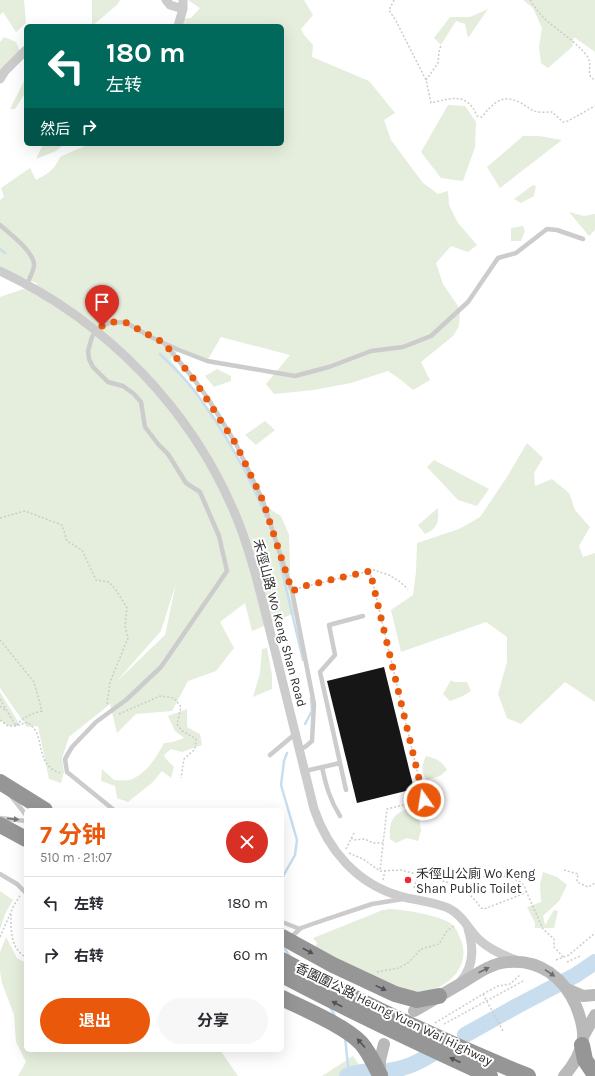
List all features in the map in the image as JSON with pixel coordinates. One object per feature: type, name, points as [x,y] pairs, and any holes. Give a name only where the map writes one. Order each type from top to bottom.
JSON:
[{"type":"highway","points":[[0,783],[42,808]]},
{"type":"highway","points":[[0,824],[24,838]]},
{"type":"highway","points":[[284,938],[333,965],[403,997],[417,1000],[439,996]]},
{"type":"highway","name":"香園圍公路 Heung Yuen Wai Highway","points":[[284,961],[351,996],[416,1027],[528,1076]]},
{"type":"highway","name":"香園圍公路 Heung Yuen Wai Highway","points":[[284,976],[405,1038],[490,1076]]},
{"type":"highway","points":[[284,999],[347,1032],[362,1044],[378,1053],[380,1075]]},
{"type":"highway","points":[[582,1042],[585,1060],[595,1075]]},
{"type":"main road","points":[[414,1011],[487,968],[510,961],[525,962],[539,966],[553,974],[567,989],[584,998],[581,1021],[582,1042]]},
{"type":"main road","points":[[564,1076],[572,1066],[590,1022],[595,1015]]},
{"type":"street","points":[[166,0],[170,5],[183,5],[178,24]]},
{"type":"street","points":[[0,79],[5,71],[24,52]]},
{"type":"street","name":"禾徑山路 Wo Keng Shan Road","points":[[0,271],[27,284],[96,330],[136,366],[166,400],[196,441],[220,482],[238,521],[252,562],[314,809],[321,828],[343,861],[361,877],[378,887],[400,896],[450,908],[455,911],[488,947],[505,956],[525,962]]},
{"type":"street","name":"禾徑山路 Wo Keng Shan Road","points":[[456,987],[467,973],[472,959],[473,948],[466,924]]},
{"type":"lane","points":[[0,225],[26,249],[32,257],[34,268],[27,284]]},
{"type":"lane","points":[[112,808],[67,772],[65,759],[72,746],[96,722],[126,700],[161,667],[227,571],[219,536],[200,492],[186,483],[168,454],[158,444],[146,427],[141,402],[134,394],[123,386],[108,382],[93,367],[89,359],[88,351],[92,337],[96,330],[109,323],[125,322],[164,343],[207,361],[295,376],[322,369],[371,351],[403,348],[431,336],[468,302],[498,258],[516,253],[547,229],[557,230],[583,239]]},
{"type":"lane","points":[[164,343],[193,378],[236,444],[263,501],[292,591],[314,704],[312,741],[305,747],[299,749]]},
{"type":"lane","points":[[346,790],[320,672],[335,655],[329,625],[363,616]]},
{"type":"lane","points":[[270,755],[296,734]]},
{"type":"lane","points":[[305,771],[340,763]]},
{"type":"lane","points":[[322,767],[325,784],[333,805],[340,816]]},
{"type":"lane","points":[[0,783],[24,813]]},
{"type":"lane","points":[[0,818],[24,821]]},
{"type":"lane","points":[[0,874],[17,884],[24,891]]},
{"type":"lane","points":[[284,944],[300,929],[372,904],[390,900],[415,899]]},
{"type":"lane","points":[[284,923],[300,929]]},
{"type":"path","points":[[394,0],[389,10],[426,80],[431,103],[457,98],[466,100],[473,107],[477,116],[482,118],[494,103],[504,99],[512,99],[522,103],[535,112],[552,112],[563,122],[568,121],[595,106]]},
{"type":"path","points":[[530,0],[543,17],[579,47],[588,58],[590,62],[589,74],[591,79],[595,80]]},
{"type":"path","points":[[426,80],[438,63],[441,45]]},
{"type":"path","points":[[0,518],[25,511],[62,525],[67,541],[82,550],[96,580],[109,582],[116,590],[127,608],[124,626],[128,638],[110,682],[105,715]]},
{"type":"path","points":[[292,591],[304,586],[370,571],[389,575],[408,589]]},
{"type":"path","points":[[370,571],[424,800],[387,809],[380,871]]},
{"type":"path","points":[[0,640],[34,682],[42,711],[30,714],[21,719],[16,726]]},
{"type":"path","points":[[115,715],[160,696],[174,698],[181,706],[177,724],[181,730],[196,739],[195,749],[184,759],[181,778]]},
{"type":"path","points":[[0,699],[16,726]]},
{"type":"path","points":[[0,706],[7,711]]},
{"type":"path","points":[[0,720],[8,726],[16,726],[28,722],[37,733],[43,759],[55,771],[65,775],[67,772]]},
{"type":"path","points":[[354,833],[346,846],[347,852],[363,859],[380,871],[401,870],[450,883],[469,894],[484,910],[523,894],[526,891]]},
{"type":"path","points":[[351,838],[354,840],[366,839],[373,843],[383,843]]},
{"type":"path","points":[[383,880],[385,870]]},
{"type":"path","points":[[465,890],[474,882],[496,870],[502,875],[513,878],[522,883],[526,887],[526,891],[543,929],[554,939],[554,947],[563,958]]},
{"type":"path","points":[[564,870],[578,874],[577,882],[588,887],[595,882]]},
{"type":"path","points":[[414,888],[418,875]]},
{"type":"path","points":[[0,937],[11,912],[24,893]]},
{"type":"path","points":[[11,912],[11,937],[19,954],[24,956]]},
{"type":"path","points":[[376,974],[377,972],[399,968],[409,962],[421,949],[439,944],[447,931],[457,924]]},
{"type":"path","points":[[556,960],[569,955],[595,933]]},
{"type":"path","points":[[567,962],[580,956]]},
{"type":"path","points":[[434,1024],[498,986],[510,984],[520,975]]},
{"type":"path","points":[[444,1024],[525,980]]},
{"type":"path","points":[[483,994],[503,1031]]},
{"type":"green space","points":[[0,0],[24,0],[26,23],[16,32],[3,12],[0,15]]},
{"type":"green space","points":[[92,0],[120,0],[118,4],[94,24],[92,24]]},
{"type":"green space","points":[[188,0],[304,0],[313,15],[301,29],[313,45],[312,57],[369,81],[395,113],[384,120],[391,140],[423,183],[438,194],[448,191],[449,205],[458,223],[477,245],[468,252],[451,246],[436,263],[443,284],[460,309],[459,326],[453,336],[421,362],[430,380],[413,390],[388,371],[351,383],[314,390],[274,394],[266,384],[290,355],[221,337],[207,361],[142,330],[179,350],[170,359],[223,427],[260,503],[281,516],[289,535],[289,591],[295,613],[252,631],[245,603],[220,622],[234,648],[216,671],[188,681],[172,711],[136,714],[117,733],[110,704],[69,737],[62,758],[64,772],[61,783],[49,779],[38,726],[27,727],[0,688],[0,297],[38,284],[0,267],[0,200],[4,197],[1,188],[30,168],[36,180],[51,171],[60,157],[85,146],[284,146],[284,24],[179,24],[181,19],[191,18],[200,8]],"holes":[[[176,583],[165,635],[116,682],[161,631]]]},
{"type":"green space","points":[[523,0],[595,0],[595,52],[574,37],[572,47],[548,68],[541,63],[539,47],[542,28],[533,8]]},
{"type":"green space","points":[[488,9],[468,38],[465,24],[456,21],[441,45],[434,38],[450,17],[470,17]]},
{"type":"green space","points":[[4,37],[16,42],[21,54],[0,82],[0,42]]},
{"type":"green space","points":[[24,81],[24,95],[15,109],[10,109]]},
{"type":"green space","points":[[448,105],[465,106],[476,122],[475,147],[463,181],[441,178],[421,152]]},
{"type":"green space","points":[[523,136],[539,136],[562,140],[500,188],[487,167]]},
{"type":"green space","points":[[42,146],[62,146],[56,151],[36,159]]},
{"type":"green space","points":[[533,185],[536,186],[534,196],[521,203],[514,199]]},
{"type":"green space","points":[[569,212],[584,216],[595,214],[595,230],[589,236]]},
{"type":"green space","points":[[523,226],[525,231],[521,241],[511,241],[511,228]]},
{"type":"green space","points":[[217,369],[231,376],[231,381],[214,387],[205,376]]},
{"type":"green space","points":[[265,421],[275,430],[256,445],[245,435]]},
{"type":"green space","points":[[527,443],[543,458],[534,473],[535,486],[552,479],[569,493],[575,510],[590,527],[579,546],[583,557],[595,553],[595,702],[565,682],[521,724],[507,718],[498,694],[507,662],[507,637],[486,622],[401,652],[391,610],[413,595],[416,572],[417,543],[459,529],[480,517],[507,477]]},
{"type":"green space","points":[[434,460],[489,489],[477,506],[458,500],[427,467]]},
{"type":"green space","points":[[438,508],[437,524],[433,529],[425,534],[418,525]]},
{"type":"green space","points":[[267,648],[272,675],[272,689],[253,697],[260,673],[262,649]]},
{"type":"green space","points":[[451,680],[454,682],[467,682],[471,691],[450,701],[443,694]]},
{"type":"green space","points":[[0,692],[20,725],[8,726],[0,720]]},
{"type":"green space","points":[[187,709],[187,727],[200,734],[202,745],[182,752],[171,749],[164,755],[174,767],[171,778],[162,771],[153,782],[128,802],[117,798],[115,786],[101,781],[102,769],[114,780],[130,780],[141,774],[154,760],[164,743],[173,742],[184,738],[175,731],[168,716]]},
{"type":"green space","points":[[426,756],[438,760],[447,770],[440,776],[427,780],[423,774],[422,768]]},
{"type":"green space","points":[[412,807],[418,809],[421,831],[418,841],[407,838],[396,843],[390,839],[390,826],[392,821],[401,812]]},
{"type":"green space","points":[[543,872],[557,877],[567,885],[559,901],[543,916],[545,925],[554,910],[558,911],[554,928],[535,928],[535,923],[527,907],[541,902],[540,884]]},
{"type":"green space","points":[[0,891],[13,900],[5,914],[0,929]]},
{"type":"green space","points":[[391,909],[430,915],[450,923],[456,929],[463,947],[463,956],[461,965],[457,972],[444,985],[426,991],[399,989],[315,948],[317,943],[313,938],[383,910]]},
{"type":"green space","points":[[6,937],[17,958],[24,962],[24,1052],[221,1052],[238,1076],[18,1076],[26,1062],[16,1042],[14,1015],[2,983],[0,971],[0,952]]},
{"type":"green space","points":[[353,1056],[358,1063],[361,1076],[322,1076]]},
{"type":"building","points":[[384,667],[414,789],[357,803],[327,681]]},
{"type":"waterway","points":[[0,249],[5,253]]},
{"type":"waterway","points":[[160,354],[181,375],[199,397],[218,425],[244,470],[266,517]]},
{"type":"waterway","points":[[279,558],[303,660]]},
{"type":"waterway","points":[[305,724],[312,711],[311,698]]},
{"type":"waterway","points":[[284,874],[295,855],[297,840],[281,785],[284,761],[287,753]]},
{"type":"waterway","points":[[284,947],[290,957]]},
{"type":"waterway","points":[[465,1035],[576,975],[595,962]]},
{"type":"waterway","points":[[330,1007],[335,1016]]},
{"type":"waterway","points":[[345,1037],[349,1075]]},
{"type":"waterway","points":[[347,1076],[362,1072],[400,1069],[416,1063],[432,1054]]},
{"type":"place","name":"禾徑山公廁 Wo Keng Shan Public Toilet","points":[[408,880]]},
{"type":"route","points":[[102,326],[117,321],[125,322],[164,343],[193,378],[236,444],[263,501],[292,591],[304,586],[370,571],[424,800]]}]
